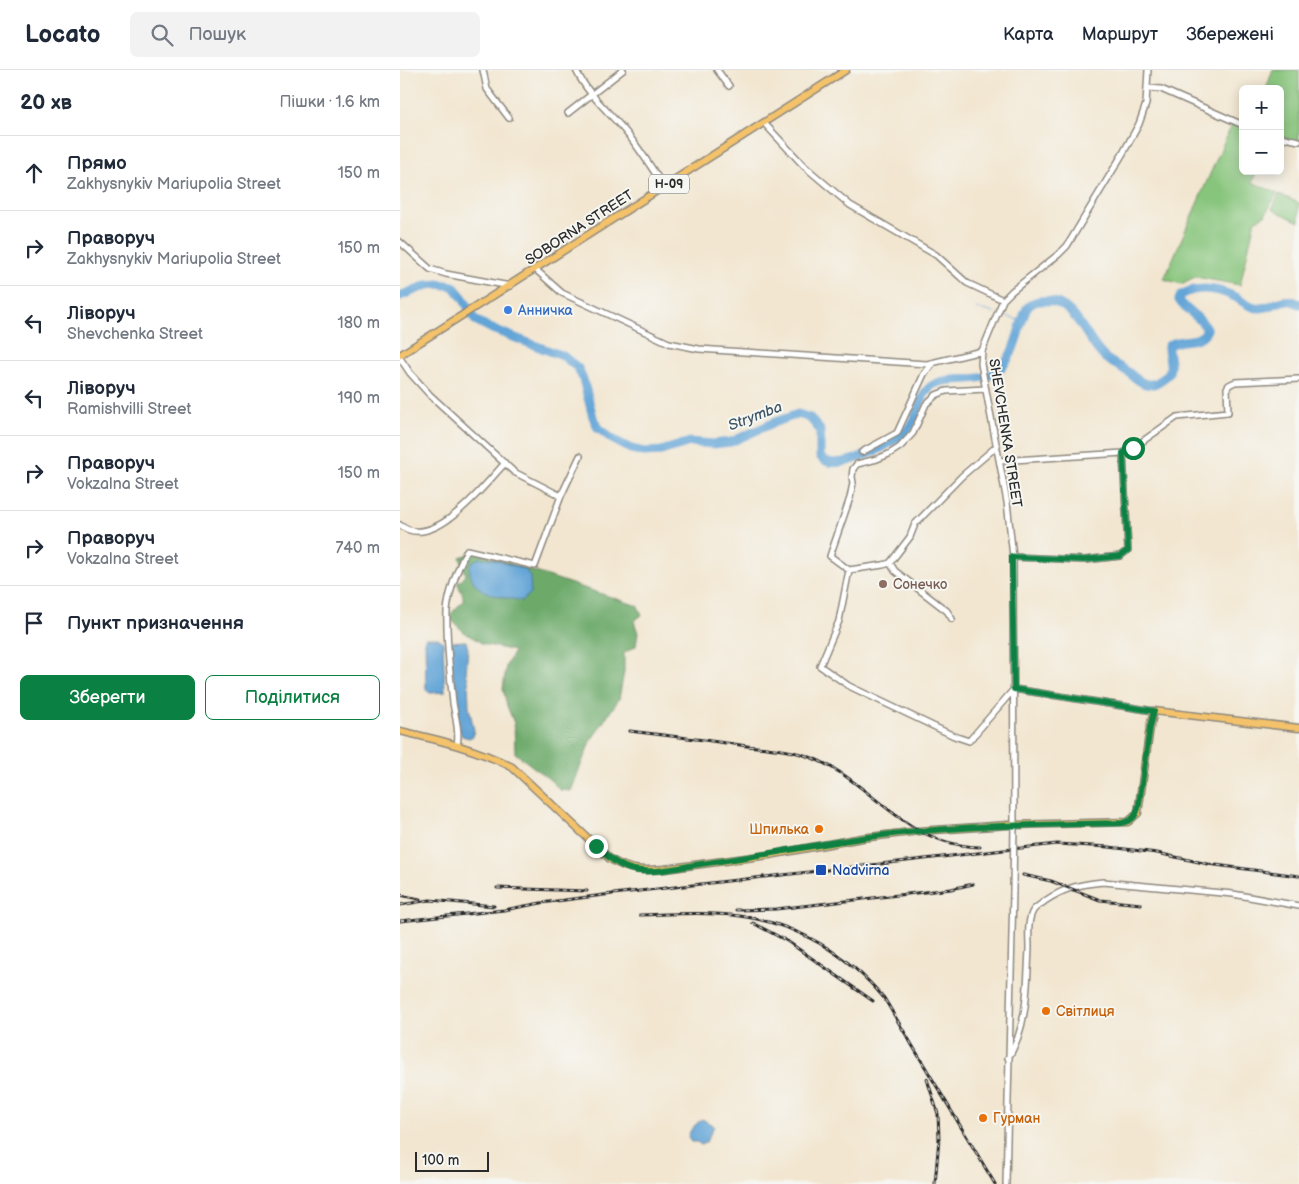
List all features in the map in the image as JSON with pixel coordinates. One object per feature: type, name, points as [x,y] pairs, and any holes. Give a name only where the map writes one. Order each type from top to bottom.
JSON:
[{"type":"main road","name":"SOBORNA STREET","points":[[400,356],[846,70]]},
{"type":"main road","points":[[400,731],[457,744],[495,758],[512,767],[610,859],[634,870],[664,870],[769,855],[862,838],[928,830],[1008,825],[1128,822],[1138,813],[1154,711],[1299,728]]},
{"type":"street","points":[[483,70],[487,89],[509,118]]},
{"type":"street","points":[[576,70],[580,79],[592,94],[630,136],[664,187]]},
{"type":"street","points":[[568,113],[623,70]]},
{"type":"street","points":[[717,70],[729,86]]},
{"type":"street","name":"SHEVCHENKA STREET","points":[[1006,1184],[1014,843],[1012,557],[1007,502],[981,364],[982,351],[1003,300],[1067,246],[1122,155],[1139,124],[1146,104],[1148,70]]},
{"type":"street","points":[[1148,88],[1161,89],[1239,122]]},
{"type":"street","points":[[764,124],[804,166],[850,205],[936,256],[967,283],[1003,300]]},
{"type":"street","points":[[1284,138],[1299,141]]},
{"type":"street","points":[[400,242],[430,269],[446,274],[510,286]]},
{"type":"street","points":[[535,269],[562,293],[669,343],[699,349],[927,364],[982,351]]},
{"type":"street","points":[[400,356],[410,373],[430,395],[514,472],[561,496]]},
{"type":"street","points":[[862,452],[897,433],[924,374],[933,362]]},
{"type":"street","points":[[1000,461],[1123,453],[1177,417],[1228,412],[1227,388],[1235,382],[1299,379]]},
{"type":"street","points":[[985,387],[946,391],[936,395],[926,404],[913,433],[900,447],[890,454],[857,464],[852,477],[853,483],[850,498],[830,556],[849,570],[890,563],[910,536],[915,524],[962,476],[997,446]]},
{"type":"street","points":[[1012,557],[1084,560],[1125,554],[1128,550],[1123,453]]},
{"type":"street","points":[[457,744],[447,610],[458,567],[467,550],[535,566],[561,496],[580,456]]},
{"type":"street","points":[[400,525],[405,529],[419,532],[436,526],[474,500],[505,463]]},
{"type":"street","points":[[890,563],[895,571],[946,611],[952,619]]},
{"type":"street","points":[[849,570],[839,621],[820,666],[849,686],[954,736],[969,740],[1014,689],[1154,711]]},
{"type":"street","points":[[1008,1058],[1018,1037],[1026,998],[1030,922],[1034,910],[1064,889],[1082,884],[1103,882],[1233,894],[1299,906]]},
{"type":"green space","points":[[1273,70],[1299,70],[1299,144],[1284,138],[1284,85],[1267,85]]},
{"type":"green space","points":[[1232,124],[1239,128],[1239,175],[1255,175],[1252,182],[1277,193],[1265,215],[1255,221],[1240,285],[1195,277],[1181,284],[1164,279]]},
{"type":"green space","points":[[1279,194],[1299,203],[1299,222],[1272,209]]},
{"type":"green space","points":[[476,552],[638,606],[642,615],[634,621],[638,633],[636,646],[624,653],[624,672],[619,699],[590,742],[571,791],[560,790],[549,779],[515,753],[514,723],[503,689],[506,666],[514,651],[483,644],[464,632],[448,617],[463,601],[463,596],[457,582],[466,575],[460,557]]},
{"type":"water","points":[[480,558],[493,559],[526,570],[530,577],[531,593],[522,601],[490,594],[477,586],[470,572],[470,566],[475,560]]},
{"type":"water","points":[[425,638],[438,638],[443,642],[445,692],[430,693],[426,690]]},
{"type":"water","points":[[466,641],[468,649],[466,673],[469,707],[474,730],[473,736],[469,738],[462,736],[460,732],[449,642]]},
{"type":"water","points":[[702,1119],[714,1126],[706,1142],[701,1145],[697,1142],[691,1142],[688,1136],[692,1128]]},
{"type":"waterway","name":"Strymba","points":[[400,296],[427,285],[453,286],[463,298],[475,320],[492,329],[563,356],[578,368],[598,428],[612,439],[631,449],[644,452],[661,451],[690,442],[713,444],[731,442],[798,414],[810,418],[820,430],[820,456],[827,461],[838,463],[864,456],[901,435],[911,425],[922,398],[934,384],[943,381],[985,377],[1002,367],[1014,346],[1027,308],[1036,302],[1048,301],[1058,303],[1066,308],[1079,322],[1103,356],[1147,384],[1156,383],[1168,373],[1170,369],[1168,346],[1173,343],[1199,338],[1207,330],[1205,325],[1179,300],[1181,295],[1195,290],[1209,289],[1230,295],[1255,308],[1264,308],[1282,301],[1293,301],[1299,304]]},
{"type":"waterway","points":[[976,308],[994,313]]},
{"type":"waterway","points":[[998,314],[1022,321]]},
{"type":"railway","points":[[630,731],[776,749],[804,755],[827,765],[848,778],[906,823],[928,835],[952,843],[980,847]]},
{"type":"railway","points":[[400,921],[504,910],[604,895],[1057,844],[1109,847],[1157,853],[1208,864],[1299,876]]},
{"type":"railway","points":[[1023,875],[1051,881],[1100,900],[1141,904]]},
{"type":"railway","points":[[736,910],[776,909],[951,889],[973,884]]},
{"type":"railway","points":[[497,888],[587,891]]},
{"type":"railway","points":[[400,895],[420,899]]},
{"type":"railway","points":[[400,905],[430,900],[494,906]]},
{"type":"railway","points":[[640,915],[716,914],[761,920],[801,934],[837,955],[870,982],[884,998],[995,1184]]},
{"type":"railway","points":[[753,923],[787,941],[873,1001]]},
{"type":"railway","points":[[927,1079],[938,1114],[939,1139],[935,1184]]},
{"type":"place","name":"Анничка","points":[[508,310]]},
{"type":"place","name":"Сонечко","points":[[883,584]]},
{"type":"place","name":"Шпилька","points":[[819,829]]},
{"type":"place","name":"Nadvirna","points":[[821,870]]},
{"type":"place","name":"Світлиця","points":[[1046,1011]]},
{"type":"place","name":"Гурман","points":[[983,1118]]},
{"type":"route","points":[[596,846],[610,859],[622,866],[634,870],[664,870],[769,855],[862,838],[919,831],[1008,825],[1122,823],[1134,818],[1138,813],[1154,711],[1117,707],[1014,689],[1012,557],[1084,560],[1111,558],[1125,554],[1128,550],[1123,453],[1133,448]]}]
